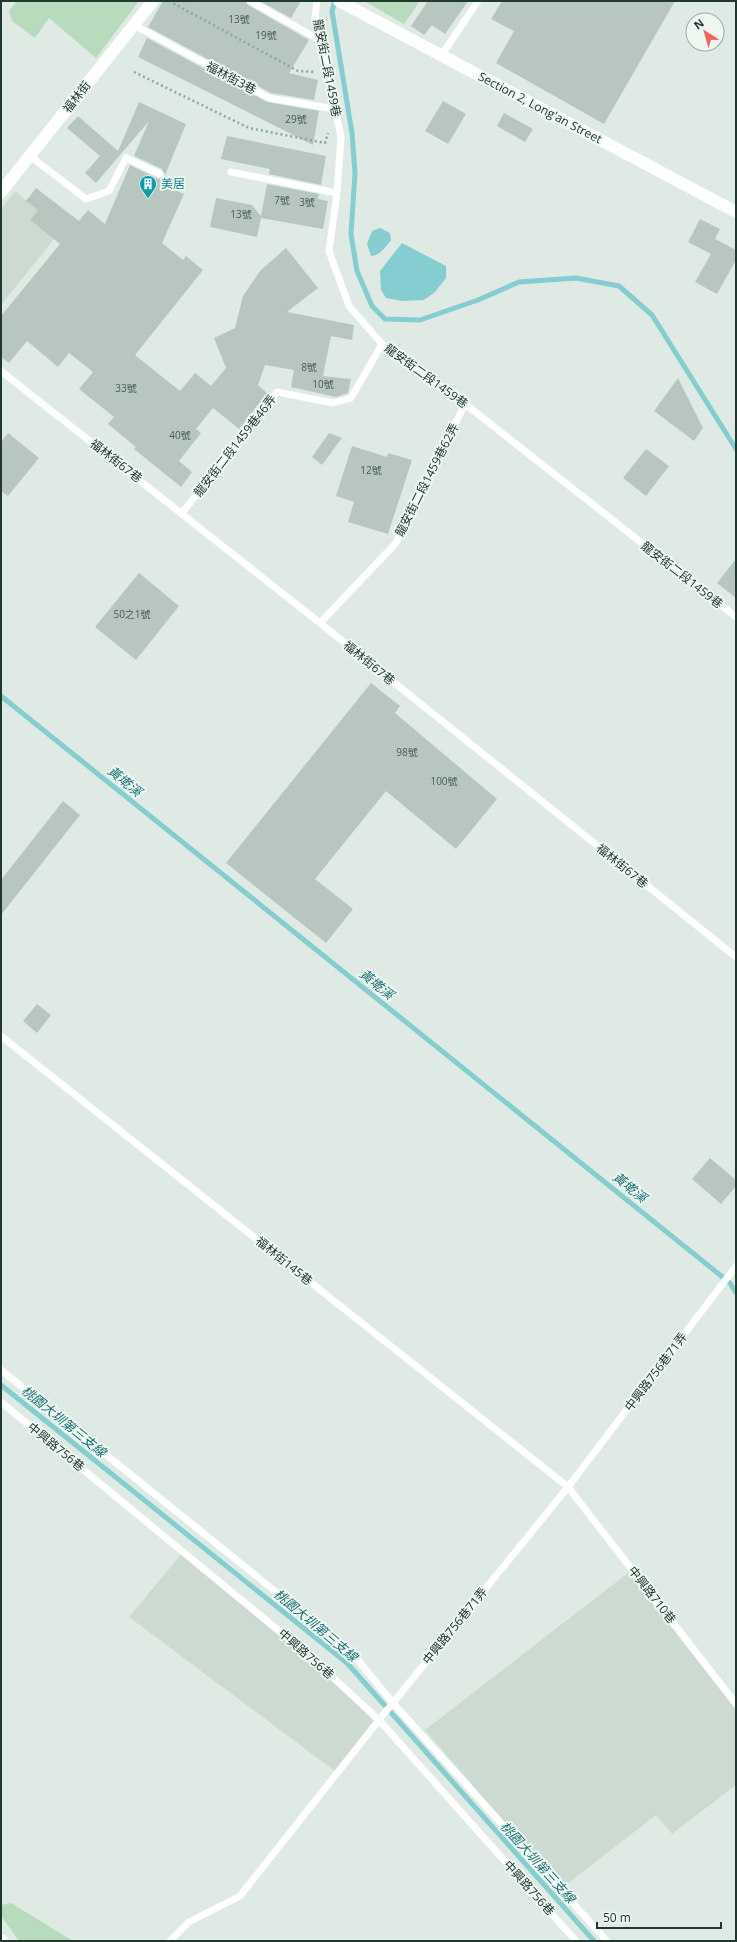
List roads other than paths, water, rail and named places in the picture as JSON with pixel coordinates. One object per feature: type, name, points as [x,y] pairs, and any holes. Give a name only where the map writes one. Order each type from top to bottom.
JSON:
[{"type":"street","name":"福林街","points":[[1,192],[153,1]]},
{"type":"street","name":"Section 2, Long'an Street","points":[[342,2],[736,212]]},
{"type":"lane","points":[[250,1],[320,40]]},
{"type":"lane","name":"龍安街二段1459巷","points":[[317,1],[315,18],[341,136],[337,193],[329,251],[349,306],[382,344],[465,404],[736,617]]},
{"type":"lane","points":[[441,56],[478,1]]},
{"type":"lane","name":"福林街3巷","points":[[134,25],[269,98],[335,109]]},
{"type":"lane","points":[[30,156],[86,199],[109,190],[126,158],[160,174]]},
{"type":"lane","points":[[231,172],[337,193]]},
{"type":"lane","name":"龍安街二段1459巷46弄","points":[[182,513],[277,392],[333,403],[350,398],[382,344]]},
{"type":"lane","name":"福林街67巷","points":[[1,371],[320,623],[736,957]]},
{"type":"lane","name":"龍安街二段1459巷62弄","points":[[320,623],[396,543],[465,404]]},
{"type":"lane","name":"福林街145巷","points":[[1,1036],[568,1487]]},
{"type":"lane","name":"中興路756巷71弄","points":[[170,1941],[189,1922],[240,1896],[392,1703],[568,1487],[734,1269]]},
{"type":"lane","points":[[1,1370],[353,1654],[392,1703],[607,1941]]},
{"type":"lane","name":"中興路756巷","points":[[1,1402],[313,1659],[379,1720],[576,1941]]},
{"type":"lane","name":"中興路710巷","points":[[568,1487],[736,1704]]},
{"type":"water","points":[[380,228],[390,233],[391,240],[380,253],[371,256],[367,244],[372,231]]},
{"type":"water","points":[[402,243],[446,266],[446,278],[435,292],[424,300],[402,301],[386,298],[381,290],[380,271]]},
{"type":"waterway","points":[[335,1],[332,11],[352,133],[355,173],[351,234],[357,271],[372,306],[385,319],[420,320],[478,300],[519,282],[576,278],[619,286],[652,315],[736,449]]},
{"type":"waterway","name":"黃墘溪","points":[[1,696],[730,1283],[736,1293]]},
{"type":"waterway","name":"桃園大圳第三支線","points":[[1,1385],[347,1663],[594,1941]]},
{"type":"place","name":"美居","points":[[148,199]]}]
